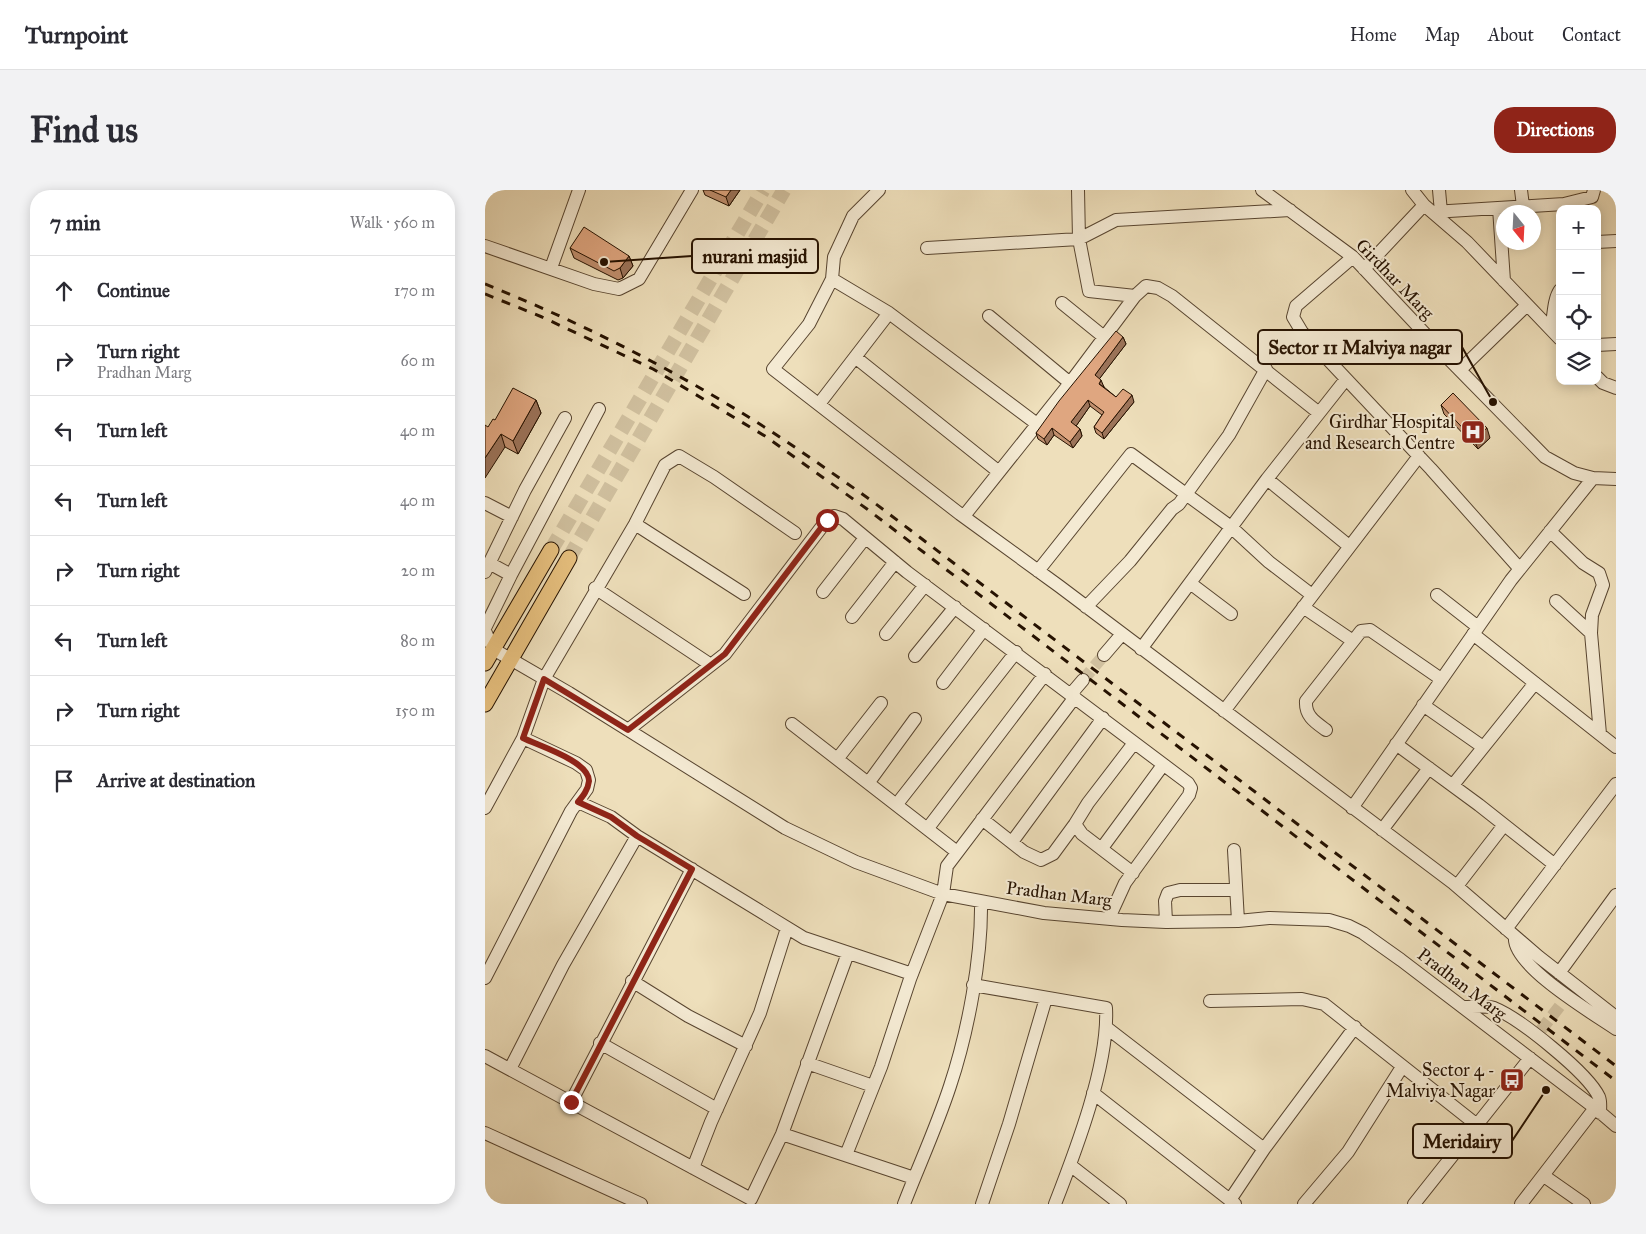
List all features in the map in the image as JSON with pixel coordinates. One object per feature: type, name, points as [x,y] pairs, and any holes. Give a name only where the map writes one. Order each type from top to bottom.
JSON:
[{"type":"main road","points":[[485,663],[551,550]]},
{"type":"main road","points":[[485,704],[569,558]]},
{"type":"street","points":[[551,268],[579,190]]},
{"type":"street","points":[[485,246],[594,284],[619,289],[639,279],[693,190]]},
{"type":"street","points":[[879,190],[853,216],[834,258],[832,279],[809,324],[773,369],[964,516],[1457,886],[1559,973],[1616,1017]]},
{"type":"street","points":[[1078,190],[1079,239],[1089,291],[1135,296]]},
{"type":"street","name":"Girdhar Marg","points":[[1262,190],[1353,257],[1545,457],[1573,472],[1593,478],[1616,480]]},
{"type":"street","points":[[1412,190],[1467,242],[1555,334]]},
{"type":"street","points":[[1364,269],[1433,210],[1439,190]]},
{"type":"street","points":[[1521,190],[1523,205]]},
{"type":"street","points":[[1541,205],[1593,199]]},
{"type":"street","points":[[1433,210],[1496,208]]},
{"type":"street","points":[[927,248],[1079,239],[1116,220],[1290,210]]},
{"type":"street","points":[[1601,242],[1616,241]]},
{"type":"street","points":[[1502,250],[1504,281]]},
{"type":"street","points":[[1353,257],[1296,306],[1293,317],[1302,332],[1419,456],[1520,569]]},
{"type":"street","points":[[832,279],[889,313],[1037,424]]},
{"type":"street","points":[[964,516],[1070,383],[1135,296],[1146,286],[1159,288],[1172,296],[1319,413]]},
{"type":"street","points":[[1555,334],[1556,295]]},
{"type":"street","points":[[1061,303],[1104,337]]},
{"type":"street","points":[[1460,370],[1527,305]]},
{"type":"street","points":[[819,404],[889,313]]},
{"type":"street","points":[[989,316],[1070,383]]},
{"type":"street","points":[[1601,345],[1616,344]]},
{"type":"street","points":[[855,357],[999,472]]},
{"type":"street","points":[[1087,607],[1130,561],[1172,509],[1179,504],[1229,436],[1266,369]]},
{"type":"street","points":[[1141,649],[1267,479],[1347,379]]},
{"type":"street","points":[[1601,381],[1616,388]]},
{"type":"street","points":[[493,650],[485,630],[511,574],[599,409]]},
{"type":"street","points":[[511,574],[487,568],[565,418]]},
{"type":"street","points":[[1038,571],[1131,454],[1231,527],[1269,562],[1312,595]]},
{"type":"street","points":[[485,808],[523,738],[544,679],[595,588],[635,524],[665,464],[679,456],[714,477],[795,533]]},
{"type":"street","points":[[1224,711],[1419,456]]},
{"type":"street","points":[[1351,808],[1520,569],[1593,478]]},
{"type":"street","points":[[1267,479],[1309,511],[1349,546]]},
{"type":"street","points":[[485,503],[512,517]]},
{"type":"street","points":[[628,730],[725,654],[827,520],[834,516],[843,519],[925,585],[1188,783],[1191,788],[1189,795],[1125,884],[1109,918]]},
{"type":"street","points":[[635,524],[744,594]]},
{"type":"street","points":[[1550,531],[1583,563],[1599,573],[1603,585],[1592,615],[1591,633],[1600,734]]},
{"type":"street","points":[[823,592],[865,538]]},
{"type":"street","points":[[852,617],[895,562]]},
{"type":"street","points":[[1190,583],[1231,614]]},
{"type":"street","points":[[886,634],[925,585]]},
{"type":"street","points":[[595,588],[711,665]]},
{"type":"street","points":[[1437,595],[1535,683],[1616,747]]},
{"type":"street","points":[[1556,602],[1591,633]]},
{"type":"street","points":[[915,656],[955,607]]},
{"type":"street","points":[[1303,607],[1353,641]]},
{"type":"street","points":[[943,684],[984,629]]},
{"type":"street","points":[[1326,730],[1311,719],[1305,709],[1306,701],[1361,631],[1370,630],[1441,680]]},
{"type":"street","points":[[1104,656],[1122,634]]},
{"type":"street","name":"Pradhan Marg","points":[[493,650],[628,730],[785,828],[855,862],[943,894],[1044,913],[1166,922],[1238,921],[1269,918],[1329,920],[1349,926],[1376,941],[1598,1110],[1616,1126]]},
{"type":"street","points":[[897,804],[1016,652]]},
{"type":"street","points":[[928,828],[1045,674]]},
{"type":"street","points":[[846,1155],[943,894],[947,866],[1083,680]]},
{"type":"street","points":[[1453,786],[1535,683]]},
{"type":"street","points":[[838,758],[881,703]]},
{"type":"street","points":[[1423,705],[1483,747]]},
{"type":"street","points":[[1012,842],[1103,718]]},
{"type":"street","points":[[869,782],[915,719]]},
{"type":"street","points":[[792,724],[957,852]]},
{"type":"street","points":[[485,978],[539,870],[571,811],[587,789],[589,780],[586,770],[577,763],[523,738]]},
{"type":"street","points":[[982,819],[1024,852],[1041,860],[1053,854],[1133,743]]},
{"type":"street","points":[[1396,744],[1555,865]]},
{"type":"street","points":[[1102,848],[1163,765]]},
{"type":"street","points":[[1383,830],[1429,768]]},
{"type":"street","points":[[1511,933],[1555,865],[1616,784]]},
{"type":"street","points":[[578,802],[611,817],[637,836],[804,938],[912,974]]},
{"type":"street","points":[[1075,824],[1082,834],[1133,872]]},
{"type":"street","points":[[1457,886],[1504,825]]},
{"type":"street","points":[[510,1069],[563,965],[637,836]]},
{"type":"street","points":[[1234,850],[1234,890],[1238,921]]},
{"type":"street","points":[[571,1102],[692,869]]},
{"type":"street","points":[[1166,922],[1165,901],[1168,893],[1180,890],[1234,890]]},
{"type":"street","points":[[1559,973],[1616,895]]},
{"type":"street","points":[[904,1204],[951,1085],[967,1022],[982,927],[981,901]]},
{"type":"street","points":[[693,1168],[760,1013],[787,928]]},
{"type":"street","points":[[1511,933],[1516,948],[1532,968],[1565,999],[1616,1030]]},
{"type":"street","points":[[485,1056],[751,1199],[782,1134],[807,1063],[834,996],[848,953]]},
{"type":"street","points":[[632,982],[688,1016],[746,1046]]},
{"type":"street","points":[[973,985],[1106,1008],[1107,1028],[1093,1093],[1070,1165],[1055,1204]]},
{"type":"street","points":[[982,1204],[1009,1124],[1046,998]]},
{"type":"street","points":[[1210,1001],[1302,998],[1324,1004],[1477,1125]]},
{"type":"street","points":[[1464,1007],[1492,1008],[1539,1032],[1573,1066],[1597,1095],[1598,1110],[1521,1204]]},
{"type":"street","points":[[1093,1093],[1233,1202],[1264,1149],[1355,1027]]},
{"type":"street","points":[[1107,1028],[1264,1149]]},
{"type":"street","points":[[600,1044],[717,1110]]},
{"type":"street","points":[[1414,1204],[1530,1058]]},
{"type":"street","points":[[807,1063],[873,1086]]},
{"type":"street","points":[[1304,1204],[1348,1152],[1402,1067]]},
{"type":"street","points":[[485,1133],[641,1204]]},
{"type":"street","points":[[782,1134],[915,1178]]},
{"type":"street","points":[[1070,1165],[1120,1204]]},
{"type":"street","points":[[1544,1176],[1584,1204]]},
{"type":"building","points":[[710,190],[731,190],[726,197]]},
{"type":"building","points":[[584,227],[629,256],[620,268],[614,271],[570,248]]},
{"type":"building","points":[[1116,331],[1123,337],[1095,375],[1101,380],[1099,384],[1116,397],[1123,389],[1132,395],[1102,433],[1094,427],[1104,412],[1088,400],[1071,422],[1080,429],[1070,442],[1052,428],[1044,439],[1036,433],[1059,401]]},
{"type":"building","points":[[513,388],[536,400],[513,441],[501,434],[485,458],[485,425],[488,427],[493,419],[495,420]]},
{"type":"building","points":[[1453,393],[1487,428],[1474,440],[1441,405]]},
{"type":"tunnel","points":[[551,550],[763,190]]},
{"type":"tunnel","points":[[569,558],[784,190]]},
{"type":"tunnel","points":[[1083,680],[1104,655]]},
{"type":"tunnel","points":[[1541,1030],[1563,1002]]},
{"type":"railway","points":[[485,284],[595,332],[666,369],[769,430],[821,465],[872,501],[1616,1066]]},
{"type":"railway","points":[[485,294],[542,317],[653,369],[765,436],[867,509],[1616,1081]]},
{"type":"place","name":"nurani masjid","points":[[604,262]]},
{"type":"place","name":"Sector 11 Malviya nagar","points":[[1493,402]]},
{"type":"place","name":"Girdhar Hospital and Research Centre","points":[[1473,432]]},
{"type":"place","name":"Sector 4 - Malviya Nagar","points":[[1512,1080]]},
{"type":"place","name":"Meridairy","points":[[1546,1090]]},
{"type":"route","points":[[571,1102],[692,869],[637,836],[611,817],[578,802],[587,789],[589,780],[586,770],[577,763],[523,738],[544,679],[628,730],[725,654],[827,520]]}]
